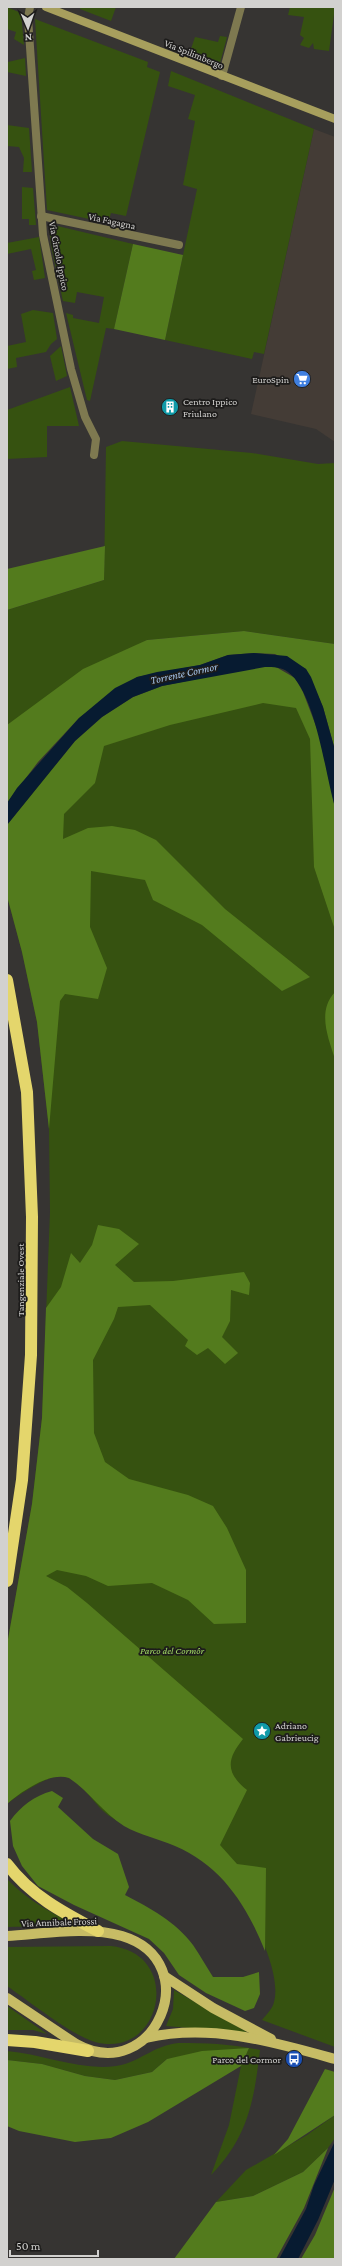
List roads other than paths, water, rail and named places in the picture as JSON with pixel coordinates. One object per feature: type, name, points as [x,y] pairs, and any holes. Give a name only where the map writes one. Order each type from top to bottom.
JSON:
[{"type":"highway","name":"Tangenziale Ovest","points":[[7,980],[27,1092],[32,1217],[31,1355],[22,1480],[13,1550],[7,1581]]},
{"type":"highway","points":[[7,1864],[16,1877],[40,1898],[98,1931]]},
{"type":"highway","points":[[7,2040],[35,2042],[88,2051]]},
{"type":"main road","name":"Via Spilimbergo","points":[[46,7],[335,119]]},
{"type":"main road","name":"Via Annibale Frossi","points":[[7,1936],[98,1931],[122,1936],[145,1948],[156,1958],[164,1976],[165,2006],[159,2022],[146,2038],[130,2048],[105,2053],[88,2051],[7,1998]]},
{"type":"main road","name":"Via Annibale Frossi","points":[[164,1976],[213,2008],[278,2042]]},
{"type":"main road","name":"Via Annibale Frossi","points":[[146,2038],[178,2033],[203,2033],[278,2042],[335,2059]]},
{"type":"street","name":"Via Circolo Ippico","points":[[30,7],[28,11],[43,235],[71,369],[85,417],[96,439],[94,455]]},
{"type":"street","points":[[222,76],[241,7]]},
{"type":"street","name":"Via Fagagna","points":[[41,216],[179,245]]},
{"type":"water","name":"Torrente Cormor","points":[[254,653],[287,656],[306,669],[311,677],[323,707],[335,750],[335,807],[313,715],[306,697],[298,682],[288,672],[280,668],[265,667],[162,686],[133,697],[102,717],[75,741],[7,825],[7,803],[17,788],[79,718],[115,688],[137,677],[200,665],[228,655]]},
{"type":"water","points":[[335,2141],[335,2179],[318,2220],[298,2259],[279,2259],[306,2209],[314,2185]]},
{"type":"place","name":"EuroSpin","points":[[302,379]]},
{"type":"place","name":"Centro Ippico Friulano","points":[[170,407]]},
{"type":"place","name":"Adriano Gabrieucig","points":[[262,1731]]},
{"type":"place","name":"Parco del Cormor","points":[[294,2059]]},
{"type":"park label","name":"Parco del Cormôr","points":[[172,1650]]}]
